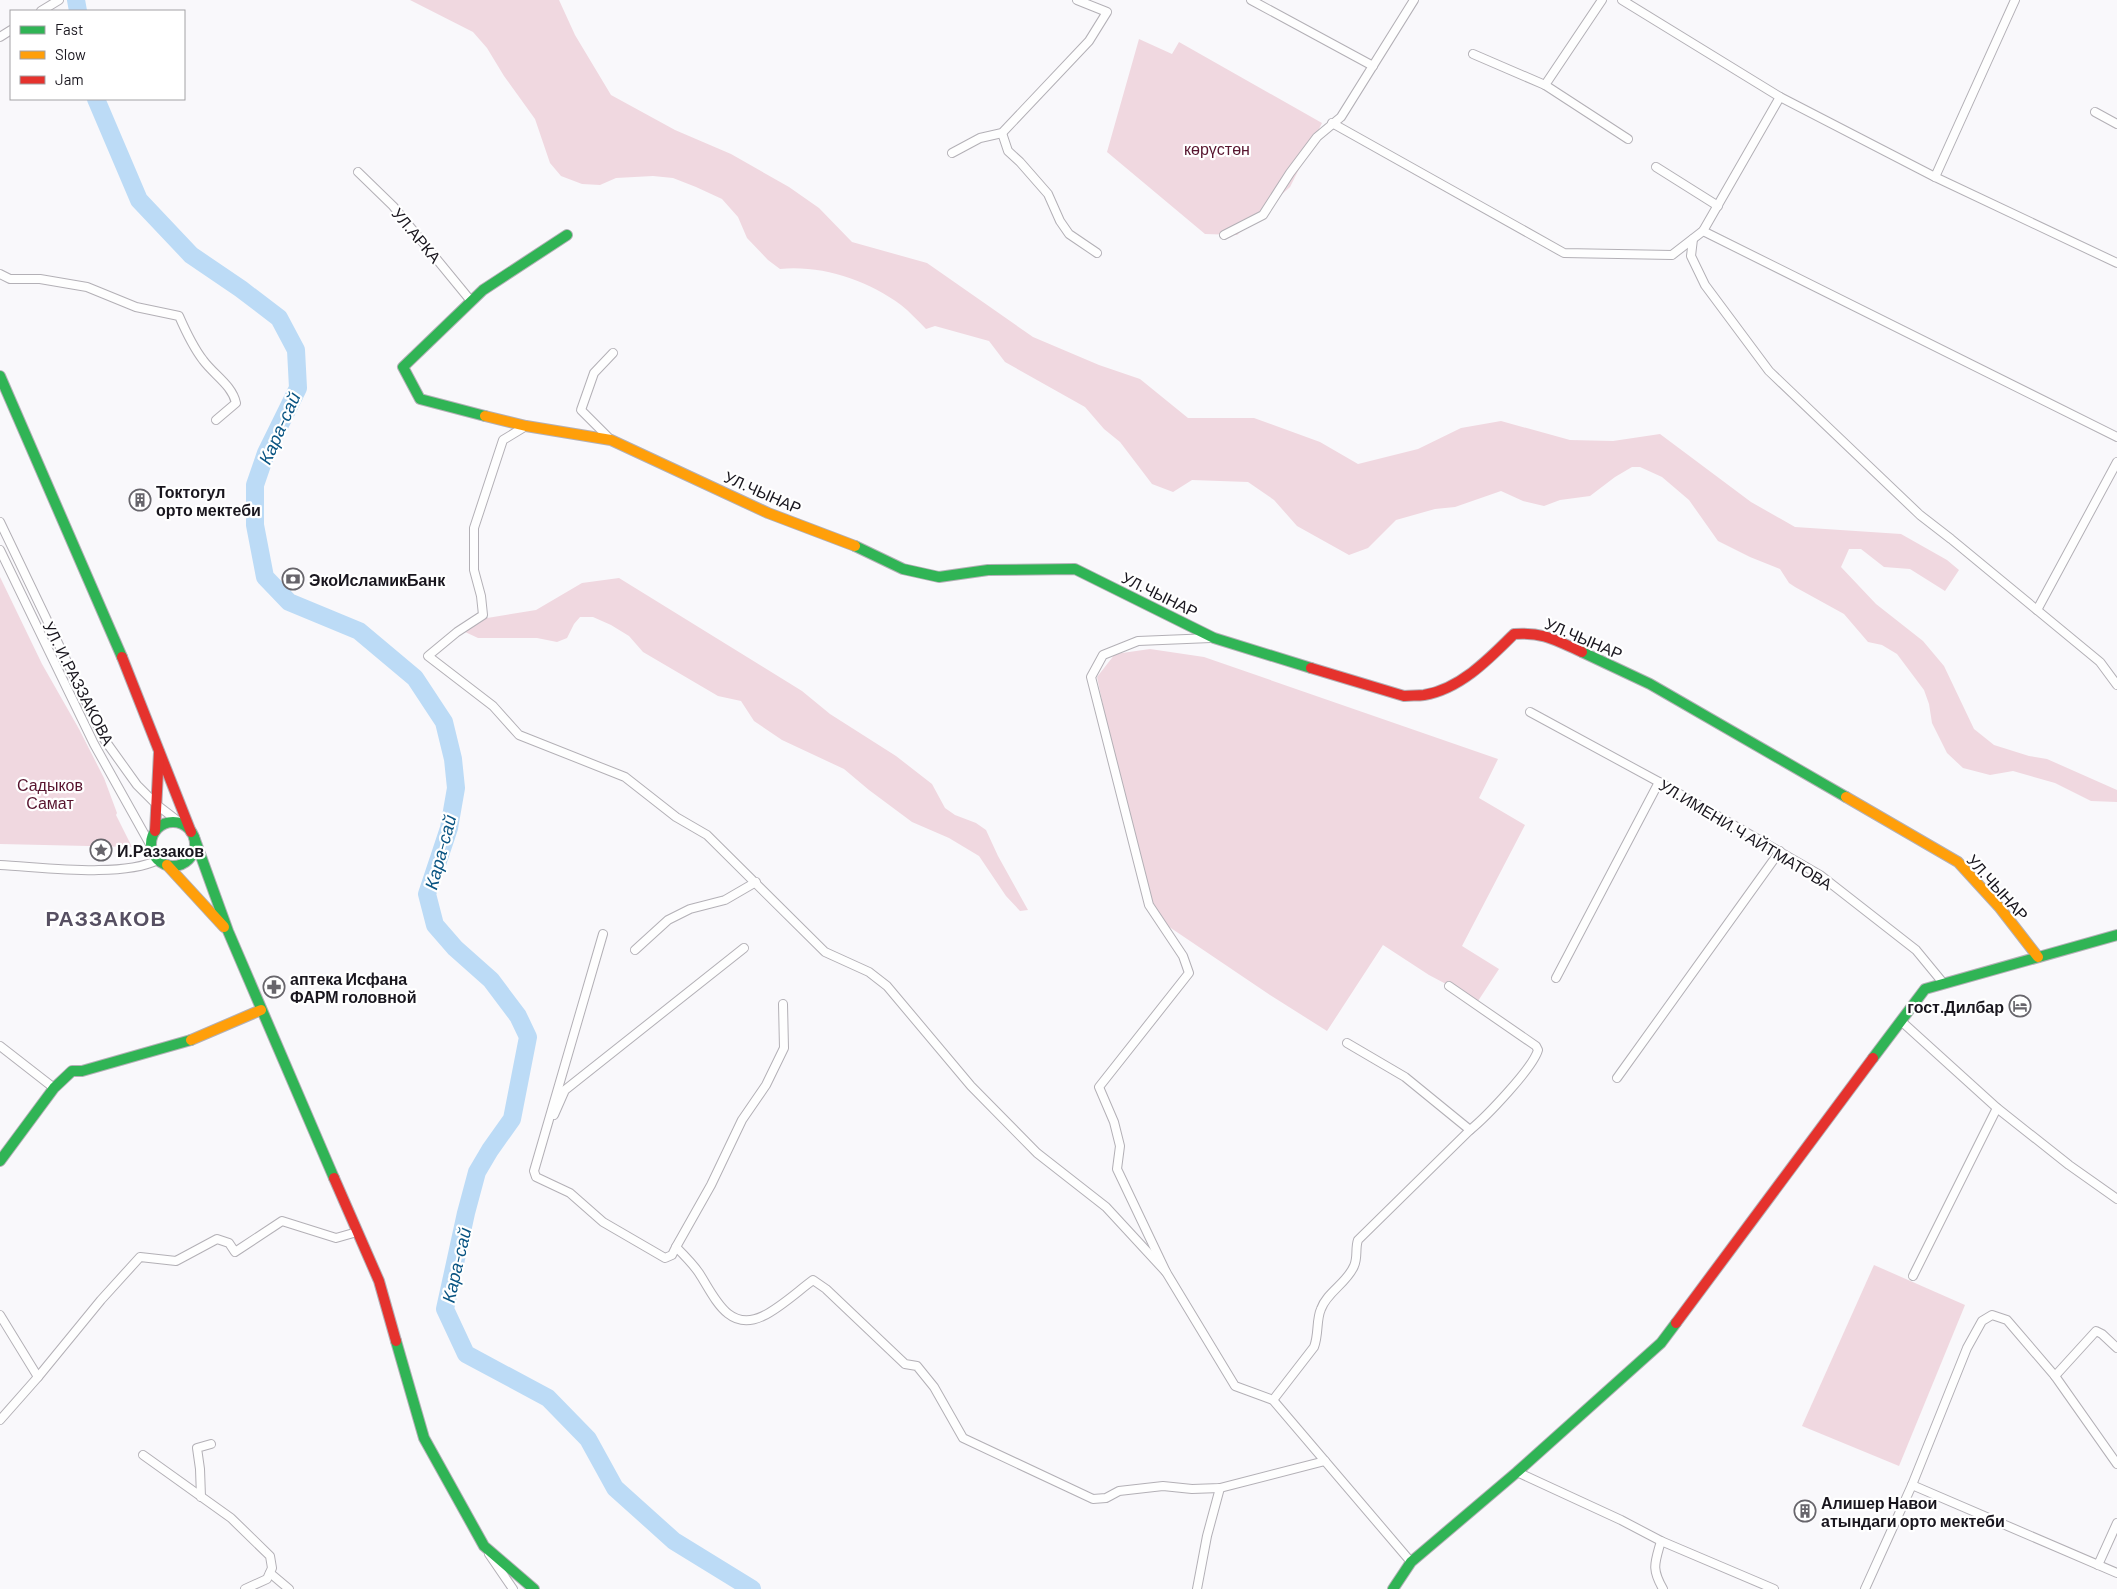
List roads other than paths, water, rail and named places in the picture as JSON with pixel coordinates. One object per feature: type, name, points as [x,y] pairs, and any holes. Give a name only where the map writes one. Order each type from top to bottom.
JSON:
[{"type":"street","points":[[43,10],[59,0]]},
{"type":"street","points":[[952,153],[980,138],[1002,133],[1089,40],[1107,12],[1077,0]]},
{"type":"street","points":[[1251,0],[1373,66]]},
{"type":"street","points":[[1545,85],[1602,0]]},
{"type":"street","points":[[1622,0],[1780,97],[1935,177],[2117,263]]},
{"type":"street","points":[[1935,177],[2015,0]]},
{"type":"street","points":[[1224,235],[1263,215],[1317,137],[1341,116],[1411,2]]},
{"type":"street","points":[[1473,54],[1545,85],[1628,139]]},
{"type":"street","points":[[1332,123],[1564,253],[1672,256],[1703,231],[1780,97]]},
{"type":"street","points":[[2095,112],[2117,124]]},
{"type":"street","points":[[1002,133],[1008,151],[1048,194],[1060,221],[1069,234],[1097,253]]},
{"type":"street","points":[[1656,167],[1718,206]]},
{"type":"street","name":"УЛ.АРКА","points":[[358,172],[393,206],[471,301]]},
{"type":"street","points":[[1703,231],[2117,437]]},
{"type":"street","name":"УЛ.ЧЫНАР","points":[[566,235],[483,290],[402,367],[420,399],[526,426],[611,440],[768,513],[863,549],[902,569],[939,577],[988,570],[1075,570],[1214,638],[1404,696],[1428,694],[1459,681],[1514,634],[1534,633],[1552,638],[1650,684],[1958,862],[2000,908],[2038,957]]},
{"type":"street","points":[[1693,240],[1691,256],[1705,285],[1769,371],[1920,515],[2100,662],[2117,685]]},
{"type":"street","points":[[0,274],[10,279],[40,279],[87,287],[136,307],[179,316],[188,338],[204,361],[234,394],[236,403],[216,420]]},
{"type":"street","points":[[611,440],[581,410],[594,373],[613,353]]},
{"type":"street","points":[[0,376],[129,672],[159,746],[195,847],[191,857],[183,864],[162,863],[107,870],[0,865]]},
{"type":"street","points":[[526,426],[503,440],[474,528],[474,570],[481,596],[483,615],[457,632],[428,656],[493,706],[519,735],[624,777],[676,817],[707,835],[825,952],[869,972],[886,986],[970,1086],[1037,1153],[1106,1206],[1166,1272]]},
{"type":"street","points":[[2038,610],[2117,462]]},
{"type":"street","name":"УЛ. И.РАЗЗАКОВА","points":[[0,522],[104,739],[137,785],[189,831]]},
{"type":"street","name":"УЛ. И.РАЗЗАКОВА","points":[[0,550],[94,744],[151,846]]},
{"type":"street","points":[[1214,638],[1138,641],[1103,655],[1091,677],[1149,905],[1183,956],[1188,973],[1099,1087],[1114,1122],[1120,1146],[1117,1169],[1166,1272],[1235,1386],[1273,1400],[1411,1562]]},
{"type":"street","name":"УЛ.ИМЕНИ.Ч АЙТМАТОВА","points":[[1530,712],[1659,782],[1820,876],[1916,950],[1944,984]]},
{"type":"street","points":[[159,746],[158,805],[151,846],[162,863],[228,932]]},
{"type":"street","points":[[1556,978],[1659,782]]},
{"type":"street","points":[[155,831],[168,822],[189,831],[228,932],[379,1281],[424,1438],[484,1546],[513,1589]]},
{"type":"street","points":[[1617,1078],[1780,852]]},
{"type":"street","points":[[635,950],[668,920],[690,909],[725,900],[756,882]]},
{"type":"street","points":[[603,934],[534,1171],[536,1177],[570,1193],[603,1222],[665,1258],[672,1255],[711,1185],[742,1120],[766,1086],[784,1048],[783,1004]]},
{"type":"street","points":[[1394,1589],[1411,1562],[1517,1472],[1661,1343],[1925,989],[2117,935]]},
{"type":"street","points":[[534,1171],[545,1134],[566,1090],[744,948]]},
{"type":"street","points":[[1273,1400],[1314,1347],[1318,1337],[1320,1311],[1355,1265],[1358,1240],[1470,1130],[1515,1082],[1538,1050],[1536,1046],[1448,986]]},
{"type":"street","points":[[0,1161],[54,1088],[72,1072],[82,1071],[181,1044],[261,1010]]},
{"type":"street","points":[[1901,1021],[1997,1108],[2069,1165],[2117,1199]]},
{"type":"street","points":[[1347,1043],[1404,1076],[1470,1130]]},
{"type":"street","points":[[0,1046],[54,1088]]},
{"type":"street","points":[[1913,1276],[1997,1108]]},
{"type":"street","points":[[0,1420],[101,1300],[140,1257],[176,1261],[217,1239],[226,1241],[236,1252],[282,1221],[336,1238],[357,1232]]},
{"type":"street","points":[[676,1247],[698,1271],[716,1302],[732,1318],[748,1321],[764,1316],[813,1280],[855,1316],[905,1364],[917,1366],[934,1386],[963,1438],[1093,1499],[1106,1498],[1119,1491],[1163,1486],[1192,1489],[1220,1488],[1325,1461]]},
{"type":"street","points":[[1865,1589],[1912,1485],[1967,1348],[1982,1320],[1992,1315],[2007,1320],[2055,1376],[2117,1464]]},
{"type":"street","points":[[0,1316],[38,1377]]},
{"type":"street","points":[[2055,1376],[2096,1331],[2117,1348]]},
{"type":"street","points":[[201,1497],[197,1448],[212,1444]]},
{"type":"street","points":[[143,1455],[231,1518],[270,1556],[272,1568],[267,1579],[245,1589]]},
{"type":"street","points":[[1517,1472],[1622,1520],[1662,1541],[1774,1589]]},
{"type":"street","points":[[1912,1485],[2117,1573]]},
{"type":"street","points":[[1196,1589],[1207,1536],[1220,1488]]},
{"type":"street","points":[[2098,1565],[2117,1523]]},
{"type":"street","points":[[1662,1541],[1655,1561],[1655,1575],[1663,1589]]},
{"type":"street","points":[[484,1546],[534,1589]]},
{"type":"street","points":[[270,1573],[289,1589]]},
{"type":"waterway","name":"Кара-сай","points":[[76,0],[78,10]]},
{"type":"waterway","name":"Кара-сай","points":[[96,100],[139,200],[191,255],[279,318],[296,350],[298,388],[266,453],[255,485],[255,525],[265,577],[289,602],[359,631],[415,678],[444,722],[453,759],[456,788],[449,828],[427,894],[435,925],[455,948],[491,980],[518,1016],[528,1037],[512,1119],[477,1172],[445,1309],[466,1354],[548,1398],[588,1439],[615,1488],[674,1541],[752,1589]]},
{"type":"place","name":"Токтогул орто мектеби","points":[[140,500]]},
{"type":"place","name":"ЭкоИсламикБанк","points":[[293,579]]},
{"type":"place","name":"И.Раззаков","points":[[101,850]]},
{"type":"place","name":"аптека Исфана ФАРМ головной","points":[[274,987]]},
{"type":"place","name":"гост.Дилбар","points":[[2020,1006]]},
{"type":"place","name":"Алишер Навои атындаги орто мектеби","points":[[1805,1511]]},
{"type":"district","name":"РАЗЗАКОВ","points":[[106,917]]},
{"type":"park label","name":"көрүстөн","points":[[1217,148]]},
{"type":"park label","name":"Садыков Самат","points":[[50,793]]}]
